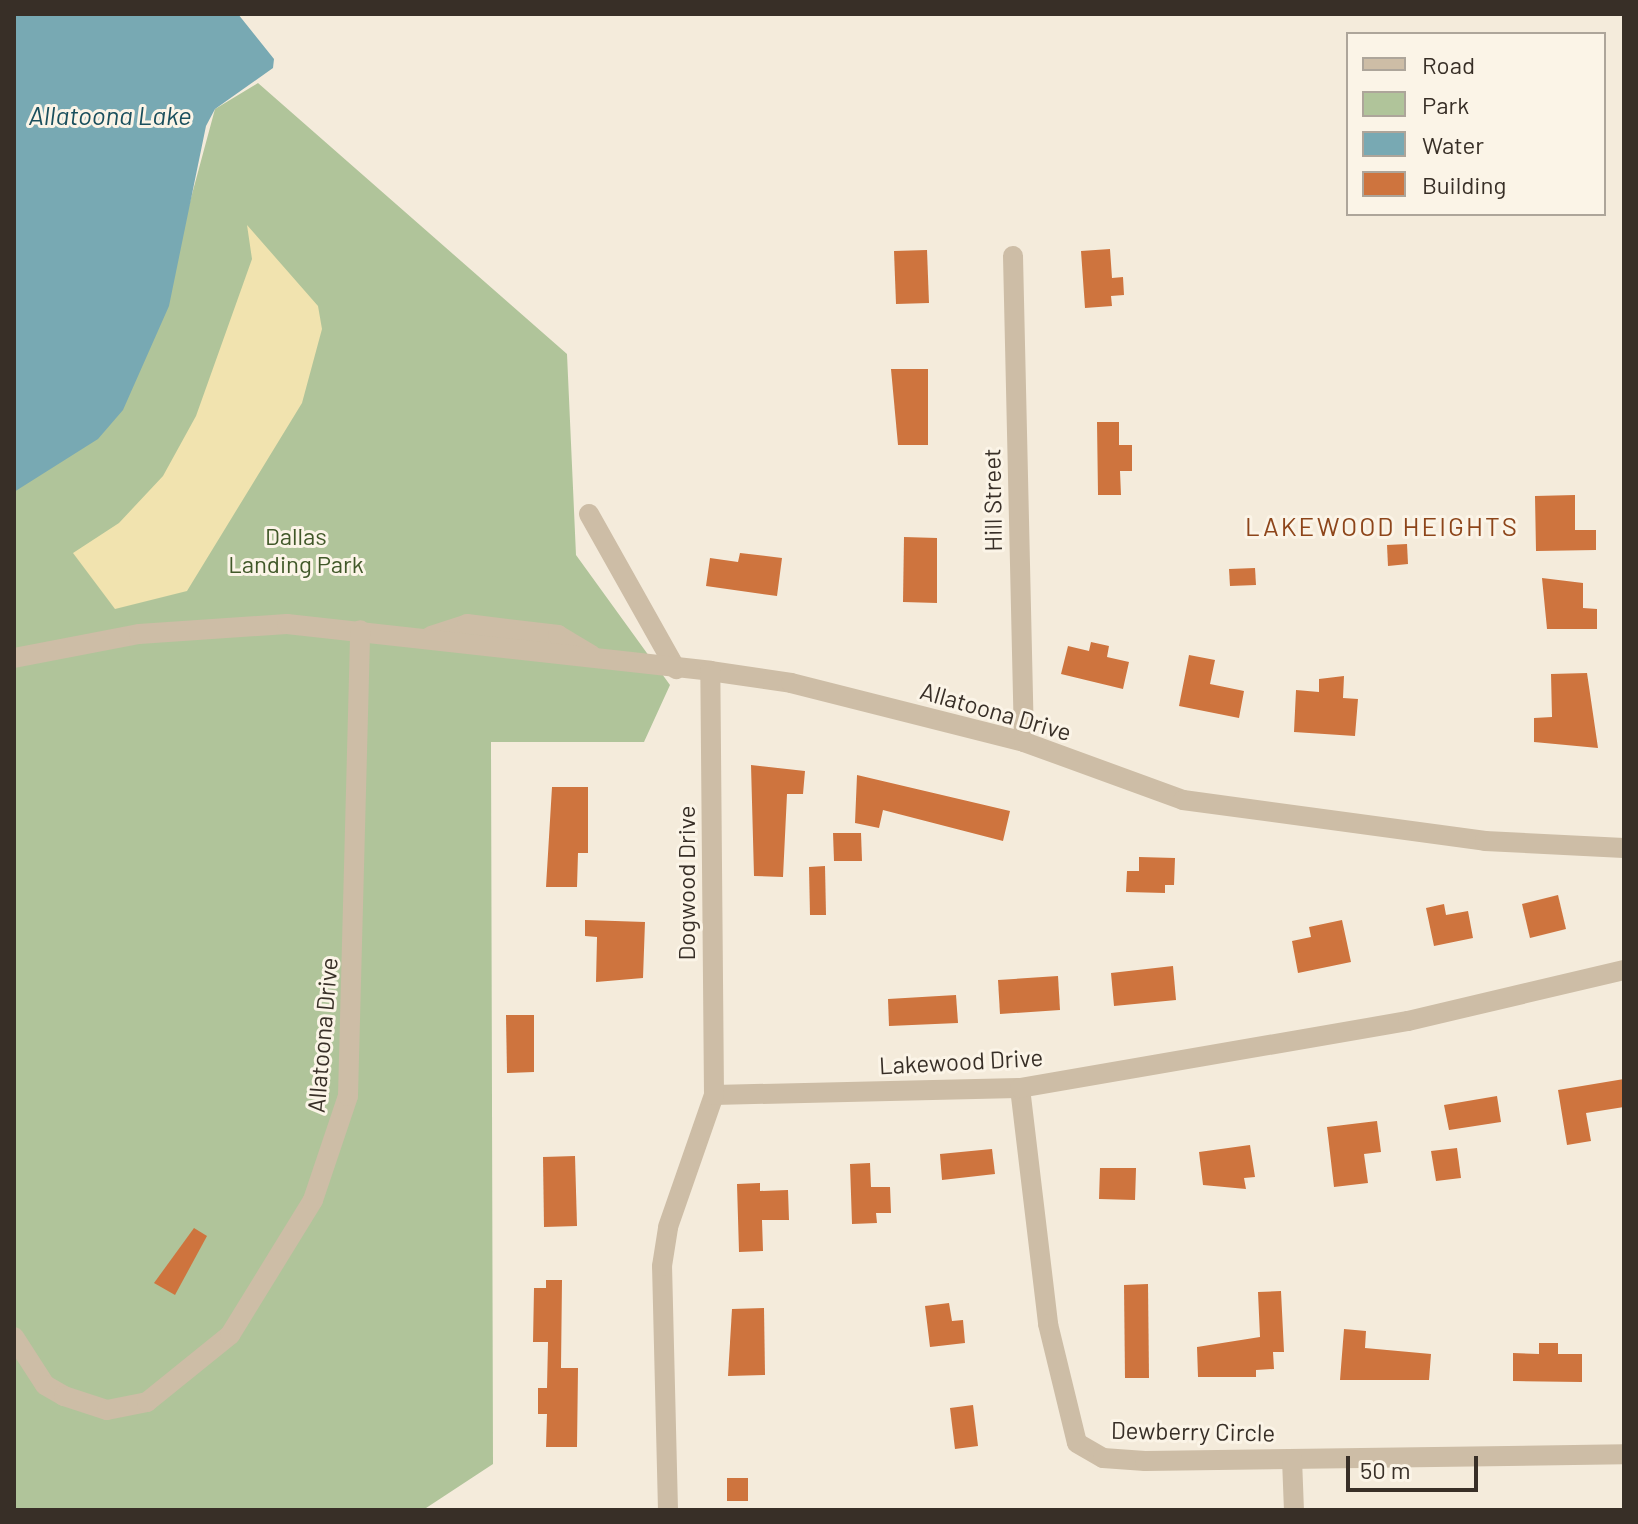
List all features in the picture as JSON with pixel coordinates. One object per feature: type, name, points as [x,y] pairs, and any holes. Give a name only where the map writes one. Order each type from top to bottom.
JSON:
[{"type":"street","name":"Hill Street","points":[[1013,256],[1024,742]]},
{"type":"street","points":[[589,514],[676,669]]},
{"type":"street","name":"Allatoona Drive","points":[[14,658],[226,625],[360,630],[425,638],[467,624],[558,635],[598,659],[791,683],[1024,742],[1183,800],[1485,841],[1624,848]]},
{"type":"street","name":"Allatoona Drive","points":[[14,1337],[45,1385],[64,1396],[107,1410],[147,1402],[230,1335],[313,1200],[348,1096],[360,630]]},
{"type":"street","name":"Dogwood Drive","points":[[710,671],[714,1095]]},
{"type":"street","name":"Lakewood Drive","points":[[714,1095],[1020,1088],[1379,1027],[1624,970]]},
{"type":"street","name":"Dewberry Circle","points":[[1020,1088],[1048,1324],[1077,1443],[1103,1458],[1145,1461],[1624,1454]]},
{"type":"street","points":[[668,1510],[662,1266],[668,1227],[714,1095]]},
{"type":"street","points":[[1292,1459],[1294,1510]]},
{"type":"green space","name":"Dallas Landing Park","points":[[258,83],[567,354],[576,555],[670,685],[644,742],[491,742],[493,1464],[423,1510],[14,1510],[14,476],[188,209],[215,109]]},
{"type":"sand","points":[[247,225],[318,306],[322,329],[302,403],[187,591],[115,609],[73,553],[119,523],[163,476],[196,416],[252,259]]},
{"type":"water","name":"Allatoona Lake","points":[[14,14],[238,14],[274,59],[273,68],[215,109],[206,126],[169,306],[123,410],[98,439],[14,492]]},
{"type":"building","points":[[1110,249],[1112,278],[1123,277],[1124,295],[1111,296],[1112,306],[1085,308],[1081,251]]},
{"type":"building","points":[[927,250],[929,303],[896,304],[894,251]]},
{"type":"building","points":[[891,369],[928,369],[928,445],[898,445]]},
{"type":"building","points":[[1097,422],[1119,422],[1119,445],[1132,445],[1132,471],[1120,471],[1121,495],[1098,495]]},
{"type":"building","points":[[1575,495],[1575,530],[1596,530],[1596,550],[1536,551],[1535,496]]},
{"type":"building","points":[[904,537],[937,538],[937,603],[903,602]]},
{"type":"building","points":[[1407,544],[1408,564],[1388,566],[1387,545]]},
{"type":"building","points":[[740,553],[782,558],[777,596],[706,586],[710,558],[738,562]]},
{"type":"building","points":[[1255,568],[1256,585],[1230,586],[1229,569]]},
{"type":"building","points":[[1542,578],[1583,583],[1583,608],[1597,609],[1597,629],[1547,629]]},
{"type":"building","points":[[1091,642],[1109,646],[1107,657],[1129,662],[1123,689],[1061,674],[1068,646],[1089,651]]},
{"type":"building","points":[[1189,655],[1215,660],[1210,684],[1244,691],[1239,718],[1179,706]]},
{"type":"building","points":[[1587,673],[1598,748],[1534,742],[1534,718],[1552,717],[1551,674]]},
{"type":"building","points":[[1344,676],[1343,698],[1358,699],[1355,736],[1294,732],[1296,690],[1319,692],[1319,679]]},
{"type":"building","points":[[751,765],[805,771],[803,794],[787,794],[783,877],[754,876]]},
{"type":"building","points":[[857,775],[1010,811],[1003,841],[883,810],[879,828],[855,823]]},
{"type":"building","points":[[552,787],[588,787],[588,853],[578,853],[577,887],[546,887]]},
{"type":"building","points":[[833,833],[861,833],[862,861],[834,861]]},
{"type":"building","points":[[1139,857],[1175,858],[1174,885],[1165,885],[1165,893],[1126,892],[1127,871],[1139,871]]},
{"type":"building","points":[[825,866],[826,915],[810,915],[809,867]]},
{"type":"building","points":[[1558,895],[1566,929],[1530,938],[1522,904]]},
{"type":"building","points":[[1444,904],[1446,915],[1468,911],[1473,938],[1434,946],[1426,908]]},
{"type":"building","points":[[585,920],[645,922],[643,978],[596,982],[597,937],[585,936]]},
{"type":"building","points":[[1342,920],[1351,962],[1298,973],[1292,941],[1311,937],[1309,927]]},
{"type":"building","points":[[1173,966],[1176,1000],[1114,1006],[1111,973]]},
{"type":"building","points":[[1058,976],[1060,1010],[1000,1014],[998,980]]},
{"type":"building","points":[[956,995],[958,1023],[889,1026],[888,999]]},
{"type":"building","points":[[506,1015],[534,1015],[534,1072],[507,1073]]},
{"type":"building","points":[[1624,1079],[1624,1107],[1586,1113],[1591,1141],[1567,1145],[1558,1090]]},
{"type":"building","points":[[1497,1096],[1501,1122],[1449,1130],[1444,1105]]},
{"type":"building","points":[[1377,1121],[1381,1152],[1364,1154],[1368,1183],[1334,1187],[1327,1127]]},
{"type":"building","points":[[1250,1145],[1255,1177],[1244,1178],[1246,1189],[1203,1185],[1199,1152]]},
{"type":"building","points":[[1457,1148],[1461,1178],[1436,1181],[1431,1151]]},
{"type":"building","points":[[992,1149],[995,1174],[942,1180],[940,1154]]},
{"type":"building","points":[[575,1156],[577,1226],[544,1227],[543,1157]]},
{"type":"building","points":[[870,1163],[871,1187],[890,1187],[891,1213],[876,1213],[877,1223],[852,1224],[850,1164]]},
{"type":"building","points":[[1100,1168],[1136,1168],[1135,1200],[1099,1199]]},
{"type":"building","points":[[760,1183],[760,1191],[788,1190],[789,1220],[762,1220],[763,1251],[739,1252],[737,1184]]},
{"type":"building","points":[[194,1228],[207,1236],[175,1295],[154,1283]]},
{"type":"building","points":[[546,1280],[562,1280],[561,1368],[578,1368],[577,1447],[546,1447],[547,1414],[538,1414],[538,1388],[547,1388],[548,1342],[533,1342],[534,1288],[546,1288]]},
{"type":"building","points":[[1148,1284],[1149,1378],[1125,1378],[1124,1285]]},
{"type":"building","points":[[1281,1291],[1284,1352],[1273,1352],[1274,1369],[1256,1370],[1256,1377],[1198,1377],[1197,1347],[1260,1337],[1258,1292]]},
{"type":"building","points":[[949,1303],[952,1321],[963,1320],[965,1343],[930,1347],[925,1306]]},
{"type":"building","points":[[764,1308],[765,1375],[728,1376],[732,1309]]},
{"type":"building","points":[[1344,1329],[1366,1331],[1365,1348],[1431,1354],[1429,1380],[1340,1380]]},
{"type":"building","points":[[1539,1343],[1558,1343],[1558,1354],[1582,1354],[1582,1382],[1513,1381],[1513,1353],[1539,1354]]},
{"type":"building","points":[[973,1405],[978,1446],[955,1449],[950,1408]]},
{"type":"building","points":[[727,1478],[748,1478],[748,1501],[727,1501]]},
{"type":"district","name":"LAKEWOOD HEIGHTS","points":[[1382,526]]}]
